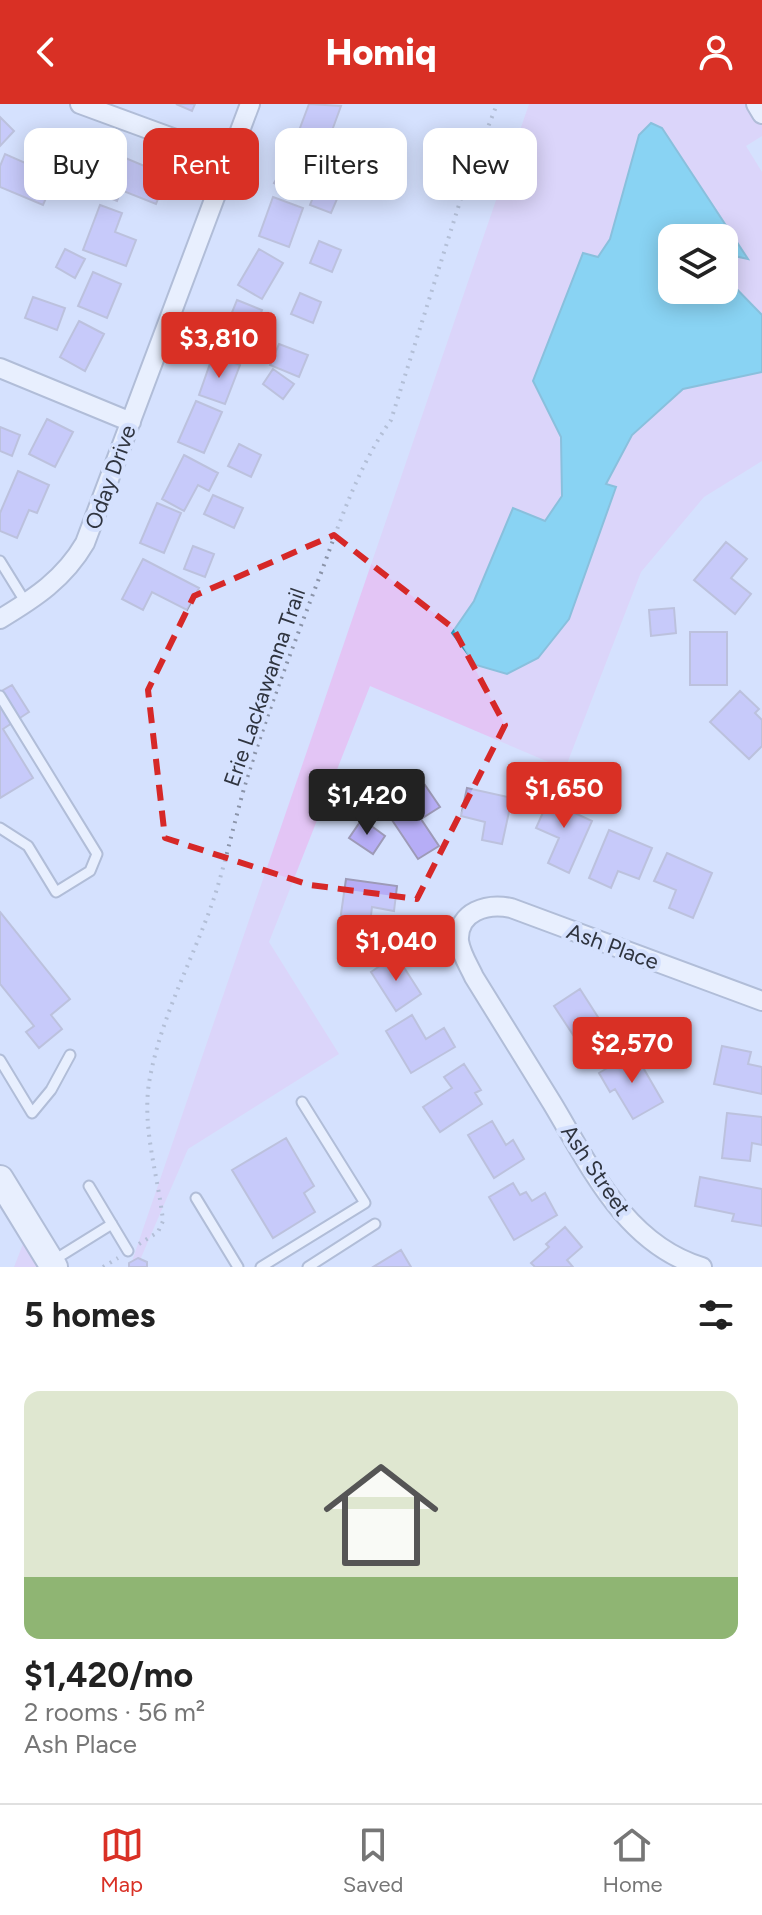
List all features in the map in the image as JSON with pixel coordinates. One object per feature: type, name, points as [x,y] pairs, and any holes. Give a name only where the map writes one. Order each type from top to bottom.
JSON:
[{"type":"main road","points":[[0,1179],[52,1265]]},
{"type":"street","points":[[80,104],[145,128]]},
{"type":"street","name":"Oday Drive","points":[[241,128],[250,104]]},
{"type":"street","points":[[756,104],[762,114]]},
{"type":"street","name":"Oday Drive","points":[[0,619],[62,575],[78,555],[91,530],[215,200]]},
{"type":"street","points":[[0,368],[131,422]]},
{"type":"street","name":"Ash Place","points":[[466,919],[488,906],[511,908],[762,1001]]},
{"type":"street","name":"Ash Street","points":[[466,919],[460,932],[460,946],[474,977],[603,1187],[617,1207],[652,1241],[671,1254],[702,1267]]},
{"type":"lane","points":[[0,561],[26,603]]},
{"type":"lane","points":[[0,696],[97,854],[90,871],[56,892],[28,846],[0,828]]},
{"type":"lane","points":[[0,1060],[32,1113],[51,1090],[70,1055]]},
{"type":"lane","points":[[261,1267],[365,1203],[302,1102]]},
{"type":"lane","points":[[89,1186],[128,1251]]},
{"type":"lane","points":[[196,1198],[238,1267]]},
{"type":"lane","points":[[52,1265],[112,1224]]},
{"type":"lane","points":[[308,1267],[375,1224]]},
{"type":"path","name":"Erie Lackawanna Trail","points":[[103,1267],[158,1232],[163,1221],[147,1104],[149,1083],[164,1027],[214,898],[249,773],[286,664],[354,483],[369,451],[391,420],[464,189],[497,104]]},
{"type":"highlighted area","points":[[334,535],[453,628],[505,725],[417,899],[310,885],[165,838],[148,690],[194,596]]},
{"type":"shaded area","points":[[529,104],[762,104],[762,136],[746,146],[762,172],[762,461],[704,497],[641,572],[565,769],[370,686],[269,942],[339,1054],[188,1149],[137,1267],[130,1267],[496,200],[537,200],[537,128],[521,128]]},
{"type":"shaded area","points":[[30,1226],[55,1267],[14,1267]]},
{"type":"water","points":[[651,123],[662,128],[725,224],[658,224],[658,304],[738,304],[738,290],[762,315],[762,372],[683,389],[632,435],[606,484],[616,487],[569,619],[538,658],[507,674],[476,665],[452,633],[474,601],[513,508],[545,521],[562,496],[561,437],[533,381],[583,253],[598,257],[610,239],[639,135]]},
{"type":"water","points":[[738,244],[748,259],[738,257]]},
{"type":"building","points":[[176,104],[195,104],[192,111]]},
{"type":"building","points":[[309,104],[341,106],[333,128],[300,128]]},
{"type":"building","points":[[0,117],[14,131],[0,146]]},
{"type":"building","points":[[5,154],[24,162],[24,197],[0,187],[0,166]]},
{"type":"building","points":[[127,159],[143,165],[143,199],[127,192]]},
{"type":"building","points":[[273,197],[303,208],[289,247],[259,236]]},
{"type":"building","points":[[312,200],[337,200],[331,213],[310,205]]},
{"type":"building","points":[[100,205],[122,213],[115,232],[136,240],[126,266],[83,250]]},
{"type":"building","points":[[319,241],[341,250],[332,272],[310,263]]},
{"type":"building","points":[[65,249],[85,259],[75,278],[56,267]]},
{"type":"building","points":[[259,249],[283,263],[262,299],[238,285]]},
{"type":"building","points":[[93,272],[121,284],[107,318],[78,306]]},
{"type":"building","points":[[300,293],[321,302],[313,323],[291,314]]},
{"type":"building","points":[[33,297],[65,308],[57,330],[25,318]]},
{"type":"building","points":[[237,300],[262,310],[248,347],[222,337]]},
{"type":"building","points":[[79,321],[104,334],[85,371],[60,357]]},
{"type":"building","points":[[279,344],[308,355],[299,377],[270,365]]},
{"type":"building","points":[[213,355],[240,365],[225,404],[199,395]]},
{"type":"building","points":[[273,369],[294,384],[283,399],[263,384]]},
{"type":"building","points":[[196,401],[222,412],[204,453],[178,442]]},
{"type":"building","points":[[47,419],[73,432],[55,467],[29,454]]},
{"type":"building","points":[[0,427],[20,435],[12,456],[0,451]]},
{"type":"building","points":[[239,444],[261,455],[251,477],[228,466]]},
{"type":"building","points":[[184,455],[218,473],[209,491],[198,485],[184,511],[162,499]]},
{"type":"building","points":[[18,471],[49,485],[37,513],[29,510],[17,538],[0,531],[0,513]]},
{"type":"building","points":[[213,495],[243,508],[234,528],[204,514]]},
{"type":"building","points":[[157,503],[181,513],[164,553],[140,543]]},
{"type":"building","points":[[726,542],[747,559],[731,578],[751,594],[735,614],[694,580]]},
{"type":"building","points":[[193,546],[214,554],[205,577],[184,569]]},
{"type":"building","points":[[143,559],[199,588],[187,610],[152,592],[143,610],[122,599]]},
{"type":"building","points":[[674,608],[676,633],[651,636],[649,610]]},
{"type":"building","points":[[690,632],[727,632],[727,685],[690,685]]},
{"type":"building","points":[[12,685],[29,712],[3,729],[33,778],[0,798],[0,692]]},
{"type":"building","points":[[740,691],[759,709],[755,713],[762,720],[762,746],[749,759],[710,722]]},
{"type":"building","points":[[425,785],[440,807],[421,819],[439,846],[418,859],[386,811]]},
{"type":"building","points":[[467,788],[512,798],[502,844],[482,840],[485,822],[461,816]]},
{"type":"building","points":[[554,788],[570,794],[564,808],[592,821],[569,873],[548,863],[559,838],[536,828]]},
{"type":"building","points":[[362,819],[385,836],[373,854],[349,838]]},
{"type":"building","points":[[609,830],[652,848],[639,879],[618,871],[611,888],[589,878]]},
{"type":"building","points":[[667,853],[712,873],[693,918],[669,908],[676,890],[654,881]]},
{"type":"building","points":[[346,879],[397,886],[394,911],[372,907],[369,932],[339,928]]},
{"type":"building","points":[[0,912],[70,999],[51,1015],[62,1029],[39,1048],[26,1032],[34,1026],[0,984]]},
{"type":"building","points":[[396,955],[421,994],[396,1011],[371,972]]},
{"type":"building","points":[[580,989],[605,1028],[579,1044],[554,1006]]},
{"type":"building","points":[[412,1015],[426,1039],[444,1028],[455,1047],[411,1073],[386,1031]]},
{"type":"building","points":[[722,1046],[751,1052],[748,1064],[762,1067],[762,1094],[714,1084]]},
{"type":"building","points":[[634,1052],[663,1102],[633,1119],[615,1089],[610,1092],[599,1073]]},
{"type":"building","points":[[464,1064],[481,1090],[475,1093],[482,1104],[440,1132],[423,1107],[452,1088],[444,1077]]},
{"type":"building","points":[[727,1113],[762,1117],[762,1145],[752,1143],[750,1161],[722,1158]]},
{"type":"building","points":[[492,1121],[506,1145],[513,1140],[524,1159],[494,1178],[468,1135]]},
{"type":"building","points":[[286,1138],[314,1186],[304,1193],[315,1212],[273,1238],[232,1170]]},
{"type":"building","points":[[700,1177],[762,1189],[762,1226],[732,1221],[734,1214],[695,1206]]},
{"type":"building","points":[[513,1183],[520,1195],[526,1192],[532,1201],[545,1193],[557,1215],[514,1240],[489,1197]]},
{"type":"building","points":[[565,1227],[582,1247],[567,1260],[573,1267],[535,1267],[531,1263]]},
{"type":"building","points":[[401,1250],[411,1267],[373,1267]]},
{"type":"building","points":[[138,1258],[147,1262],[147,1267],[129,1267],[129,1263]]}]
